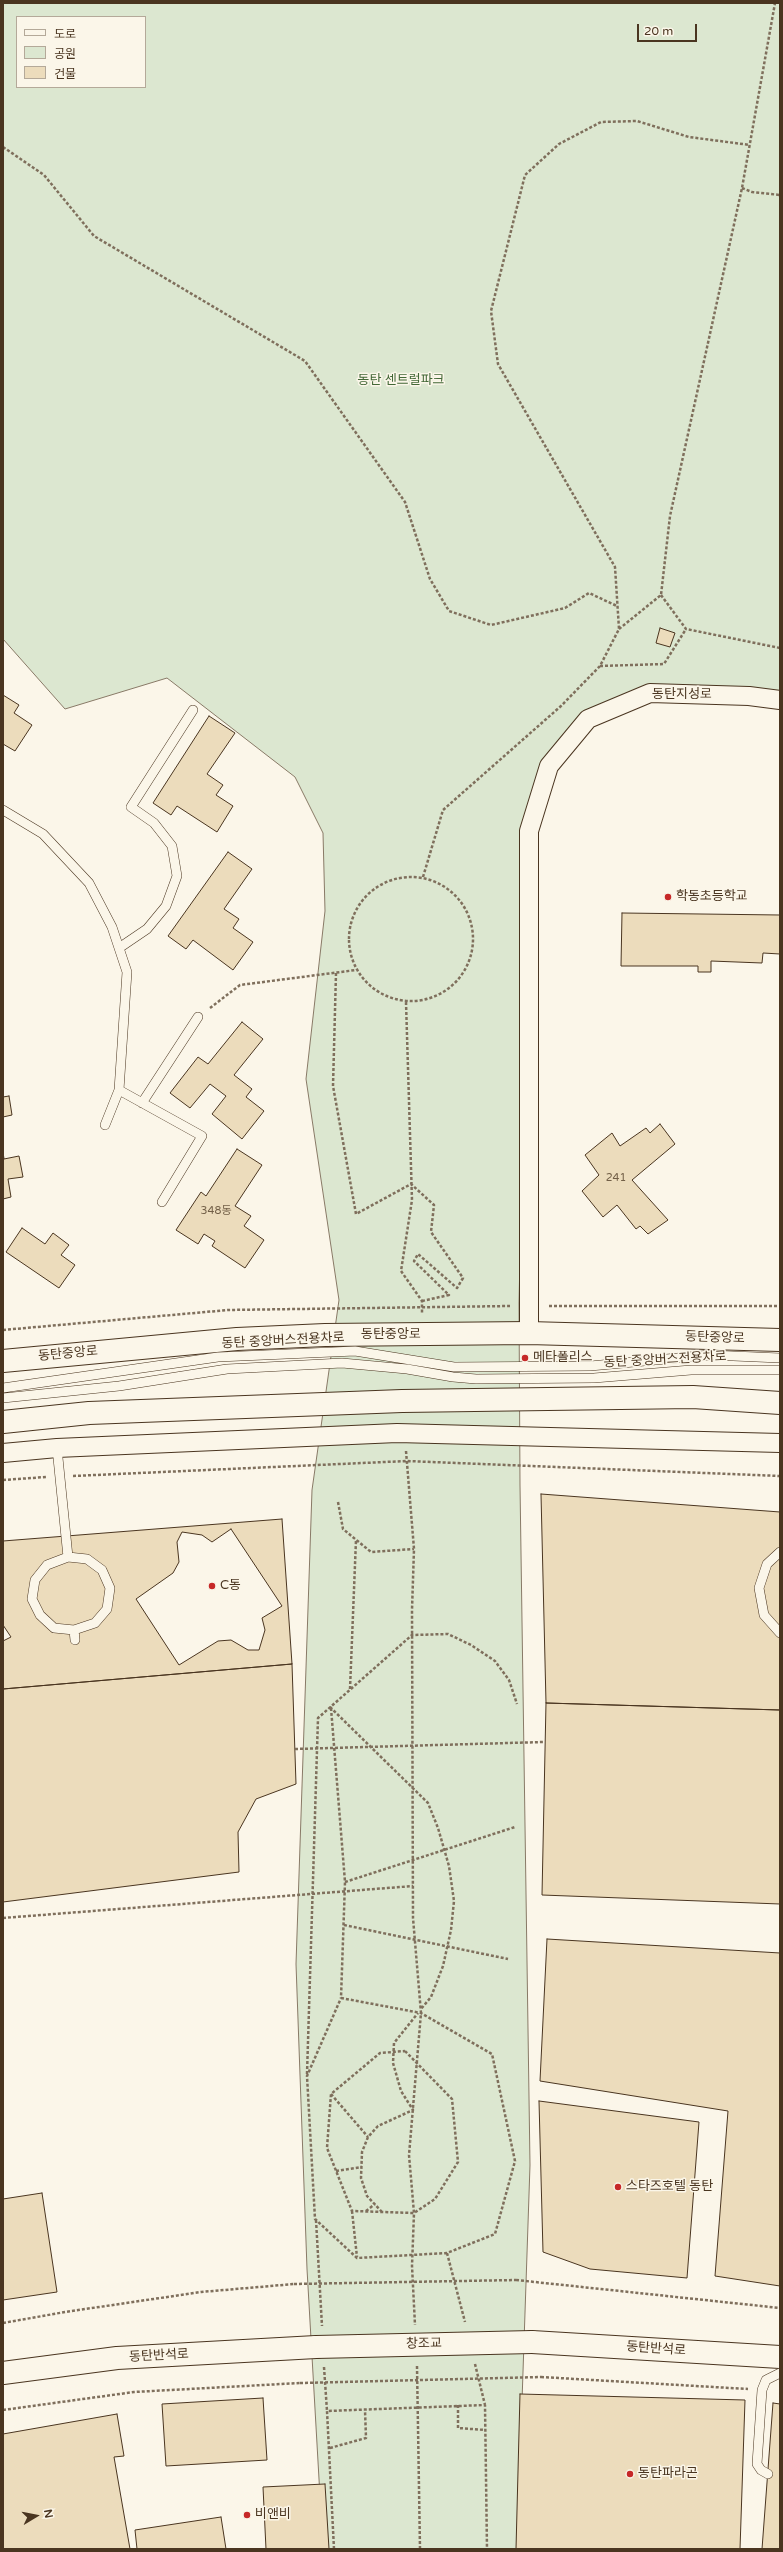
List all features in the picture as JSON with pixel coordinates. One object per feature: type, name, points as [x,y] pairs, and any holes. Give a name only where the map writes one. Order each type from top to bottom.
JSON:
[{"type":"street","name":"동탄지성로","points":[[529,1306],[529,831],[549,766],[588,719],[650,693],[749,696],[780,700]]},
{"type":"street","points":[[529,1306],[529,1333]]},
{"type":"street","name":"동탄중앙로","points":[[3,1361],[237,1339],[529,1333],[780,1340]]},
{"type":"street","points":[[3,1422],[89,1413],[402,1401],[693,1397],[780,1403]]},
{"type":"street","points":[[3,1453],[58,1448],[405,1433],[780,1443]]},
{"type":"street","name":"창조교","points":[[321,2349],[532,2342]]},
{"type":"street","name":"동탄반석로","points":[[532,2342],[780,2357]]},
{"type":"street","name":"동탄반석로","points":[[3,2373],[117,2358],[321,2349]]},
{"type":"lane","points":[[119,948],[148,929],[166,906],[177,876],[172,846],[154,823],[131,807],[193,710]]},
{"type":"lane","points":[[3,810],[43,834],[89,883],[112,927],[127,972],[119,1090],[105,1125]]},
{"type":"lane","points":[[142,1103],[198,1017]]},
{"type":"lane","points":[[119,1090],[202,1136],[162,1202]]},
{"type":"lane","name":"동탄 중앙버스전용차로","points":[[3,1388],[218,1357],[355,1351],[454,1367],[590,1366],[710,1355],[780,1358]]},
{"type":"lane","name":"동탄 중앙버스전용차로","points":[[3,1398],[119,1386],[227,1369],[342,1363],[407,1369],[453,1377],[476,1379],[594,1378],[699,1370],[780,1370]]},
{"type":"lane","points":[[58,1448],[68,1557]]},
{"type":"lane","points":[[780,1552],[767,1564],[759,1588],[764,1615],[780,1633]]},
{"type":"lane","points":[[68,1557],[87,1559],[102,1570],[110,1588],[107,1609],[95,1623],[74,1630],[54,1628],[40,1615],[32,1598],[35,1580],[47,1565],[68,1557]]},
{"type":"lane","points":[[74,1630],[75,1640]]},
{"type":"lane","points":[[768,2474],[761,2470],[757,2464],[762,2390],[766,2380],[780,2373]]},
{"type":"path","points":[[775,3],[742,188],[670,516],[661,595],[686,629],[780,648]]},
{"type":"path","points":[[619,629],[614,567],[498,364],[491,311],[525,175],[559,144],[601,122],[637,121],[689,137],[750,145]]},
{"type":"path","points":[[3,147],[44,175],[94,236],[306,361],[405,502],[430,579],[449,611],[491,625],[565,608],[589,593],[617,606]]},
{"type":"path","points":[[742,188],[752,192],[780,195]]},
{"type":"path","points":[[423,877],[443,810],[561,706],[600,666],[619,629],[661,595]]},
{"type":"path","points":[[600,666],[664,664],[686,629]]},
{"type":"path","points":[[403,877],[423,877],[443,885],[459,899],[470,917],[474,938],[471,959],[461,978],[451,987],[427,1000],[406,1002],[380,994],[369,986],[356,970],[349,951],[349,930],[355,911],[367,894],[384,883],[403,877]]},
{"type":"path","points":[[198,1017],[240,985],[356,970]]},
{"type":"path","points":[[336,973],[333,1086],[356,1214],[411,1184]]},
{"type":"path","points":[[406,1002],[412,1200],[401,1271],[422,1301],[421,1335]]},
{"type":"path","points":[[411,1184],[434,1205],[431,1232],[463,1278],[457,1288],[418,1254],[414,1261],[449,1295],[422,1301]]},
{"type":"path","points":[[3,1330],[228,1310],[420,1306],[780,1306]]},
{"type":"path","points":[[405,1433],[414,1549],[412,1635],[413,1886],[415,1940],[421,2009]]},
{"type":"path","points":[[3,1480],[407,1461],[780,1476]]},
{"type":"path","points":[[338,1502],[343,1529],[371,1552],[414,1549]]},
{"type":"path","points":[[350,1690],[356,1540]]},
{"type":"path","points":[[334,2549],[330,2448],[321,2349],[316,2219],[307,2076],[318,1718],[412,1635],[448,1634],[471,1645],[495,1661],[509,1680],[518,1704]]},
{"type":"path","points":[[330,1707],[428,1803],[445,1850],[454,1901],[444,1966],[431,1997],[419,2013],[403,2029],[394,2043],[393,2052],[395,2076],[413,2110]]},
{"type":"path","points":[[307,2076],[341,1998],[345,1882],[330,1707]]},
{"type":"path","points":[[295,1749],[544,1742]]},
{"type":"path","points":[[345,1882],[515,1828]]},
{"type":"path","points":[[3,1918],[413,1886]]},
{"type":"path","points":[[344,1925],[508,1959]]},
{"type":"path","points":[[316,2219],[357,2258],[447,2253],[495,2234],[516,2161],[492,2054],[419,2013],[341,1998]]},
{"type":"path","points":[[415,2328],[413,2255],[414,2213],[409,2155],[417,2060],[419,2013]]},
{"type":"path","points":[[352,2211],[414,2213],[435,2199],[458,2162],[452,2099],[417,2060],[405,2051],[380,2053],[331,2094],[327,2148],[352,2211],[357,2258]]},
{"type":"path","points":[[331,2094],[368,2136]]},
{"type":"path","points":[[382,2212],[367,2196],[361,2178],[362,2152],[368,2136],[378,2126],[413,2110]]},
{"type":"path","points":[[336,2171],[362,2167]]},
{"type":"path","points":[[365,2211],[375,2204]]},
{"type":"path","points":[[3,2323],[65,2312],[201,2292],[294,2284],[516,2280],[780,2308]]},
{"type":"path","points":[[417,2359],[419,2406],[420,2549]]},
{"type":"path","points":[[3,2410],[134,2392],[300,2383],[541,2377],[762,2390]]},
{"type":"path","points":[[327,2411],[485,2404],[487,2549]]},
{"type":"path","points":[[458,2405],[458,2428],[485,2430]]},
{"type":"path","points":[[330,2448],[366,2438],[365,2410]]},
{"type":"green space","name":"동탄 센트럴파크","points":[[3,3],[780,3],[780,700],[650,693],[588,719],[549,766],[529,831],[519,1303],[520,1485],[530,2165],[517,2549],[323,2549],[307,2269],[296,1964],[312,1490],[339,1300],[306,1079],[325,911],[323,833],[295,777],[167,678],[65,709],[3,639]]},
{"type":"building","points":[[660,628],[675,633],[670,647],[656,643]]},
{"type":"building","points":[[3,695],[19,705],[14,713],[32,725],[15,751],[3,744]]},
{"type":"building","points":[[209,716],[235,733],[207,774],[223,785],[216,795],[233,806],[217,832],[177,806],[171,815],[153,803]]},
{"type":"building","points":[[228,852],[252,869],[224,909],[239,919],[233,928],[253,942],[233,970],[193,940],[186,949],[168,936]]},
{"type":"building","points":[[622,913],[780,915],[780,954],[763,953],[762,963],[711,961],[711,972],[698,972],[698,966],[621,966]]},
{"type":"building","points":[[242,1022],[263,1039],[234,1075],[252,1089],[246,1097],[264,1111],[242,1139],[212,1114],[226,1096],[210,1084],[190,1108],[170,1093],[198,1057],[208,1064]]},
{"type":"building","points":[[9,1096],[12,1115],[3,1117],[3,1097]]},
{"type":"building","points":[[660,1124],[675,1144],[632,1180],[668,1220],[648,1234],[640,1226],[636,1229],[617,1205],[603,1217],[582,1191],[599,1175],[585,1155],[612,1133],[620,1146],[646,1128],[650,1133]]},
{"type":"building","points":[[237,1149],[262,1165],[235,1206],[251,1216],[244,1226],[264,1240],[245,1268],[212,1246],[215,1241],[204,1234],[198,1244],[176,1230],[201,1192],[206,1196]]},
{"type":"building","points":[[3,1152],[4,1159],[19,1156],[23,1177],[8,1179],[11,1197],[3,1199]]},
{"type":"building","points":[[22,1228],[45,1244],[53,1233],[69,1245],[61,1255],[75,1265],[59,1288],[6,1252]]},
{"type":"building","points":[[541,1494],[780,1512],[780,1710],[546,1703]]},
{"type":"building","points":[[282,1519],[292,1664],[3,1689],[3,1541]]},
{"type":"building","name":"C동","points":[[231,1529],[282,1606],[262,1618],[265,1630],[259,1650],[248,1650],[231,1640],[218,1641],[179,1665],[136,1599],[173,1573],[179,1562],[177,1542],[182,1532],[202,1535],[212,1542]]},
{"type":"building","points":[[3,1625],[11,1637],[3,1641]]},
{"type":"building","points":[[292,1664],[296,1784],[256,1799],[238,1832],[239,1872],[3,1902],[3,1689]]},
{"type":"building","points":[[546,1703],[780,1710],[780,1904],[542,1895]]},
{"type":"building","points":[[547,1939],[780,1953],[780,2286],[715,2276],[728,2111],[540,2081]]},
{"type":"building","name":"스타즈호텔 동탄","points":[[539,2101],[699,2122],[687,2278],[590,2269],[543,2252]]},
{"type":"building","points":[[42,2193],[57,2292],[3,2300],[3,2199]]},
{"type":"building","name":"동탄파라곤","points":[[520,2394],[745,2400],[740,2549],[516,2549]]},
{"type":"building","points":[[263,2398],[267,2460],[166,2466],[162,2404]]},
{"type":"building","points":[[773,2403],[780,2404],[780,2549],[762,2549]]},
{"type":"building","points":[[117,2414],[124,2456],[114,2457],[130,2549],[3,2549],[3,2434]]},
{"type":"building","points":[[325,2484],[329,2549],[266,2549],[263,2487]]},
{"type":"building","points":[[221,2517],[226,2549],[137,2549],[135,2530]]},
{"type":"place","name":"학동초등학교","points":[[668,897]]},
{"type":"place","name":"메타폴리스","points":[[525,1358]]},
{"type":"place","name":"C동","points":[[212,1586]]},
{"type":"place","name":"스타즈호텔 동탄","points":[[618,2187]]},
{"type":"place","name":"동탄파라곤","points":[[630,2474]]},
{"type":"place","name":"비앤비","points":[[247,2515]]}]
